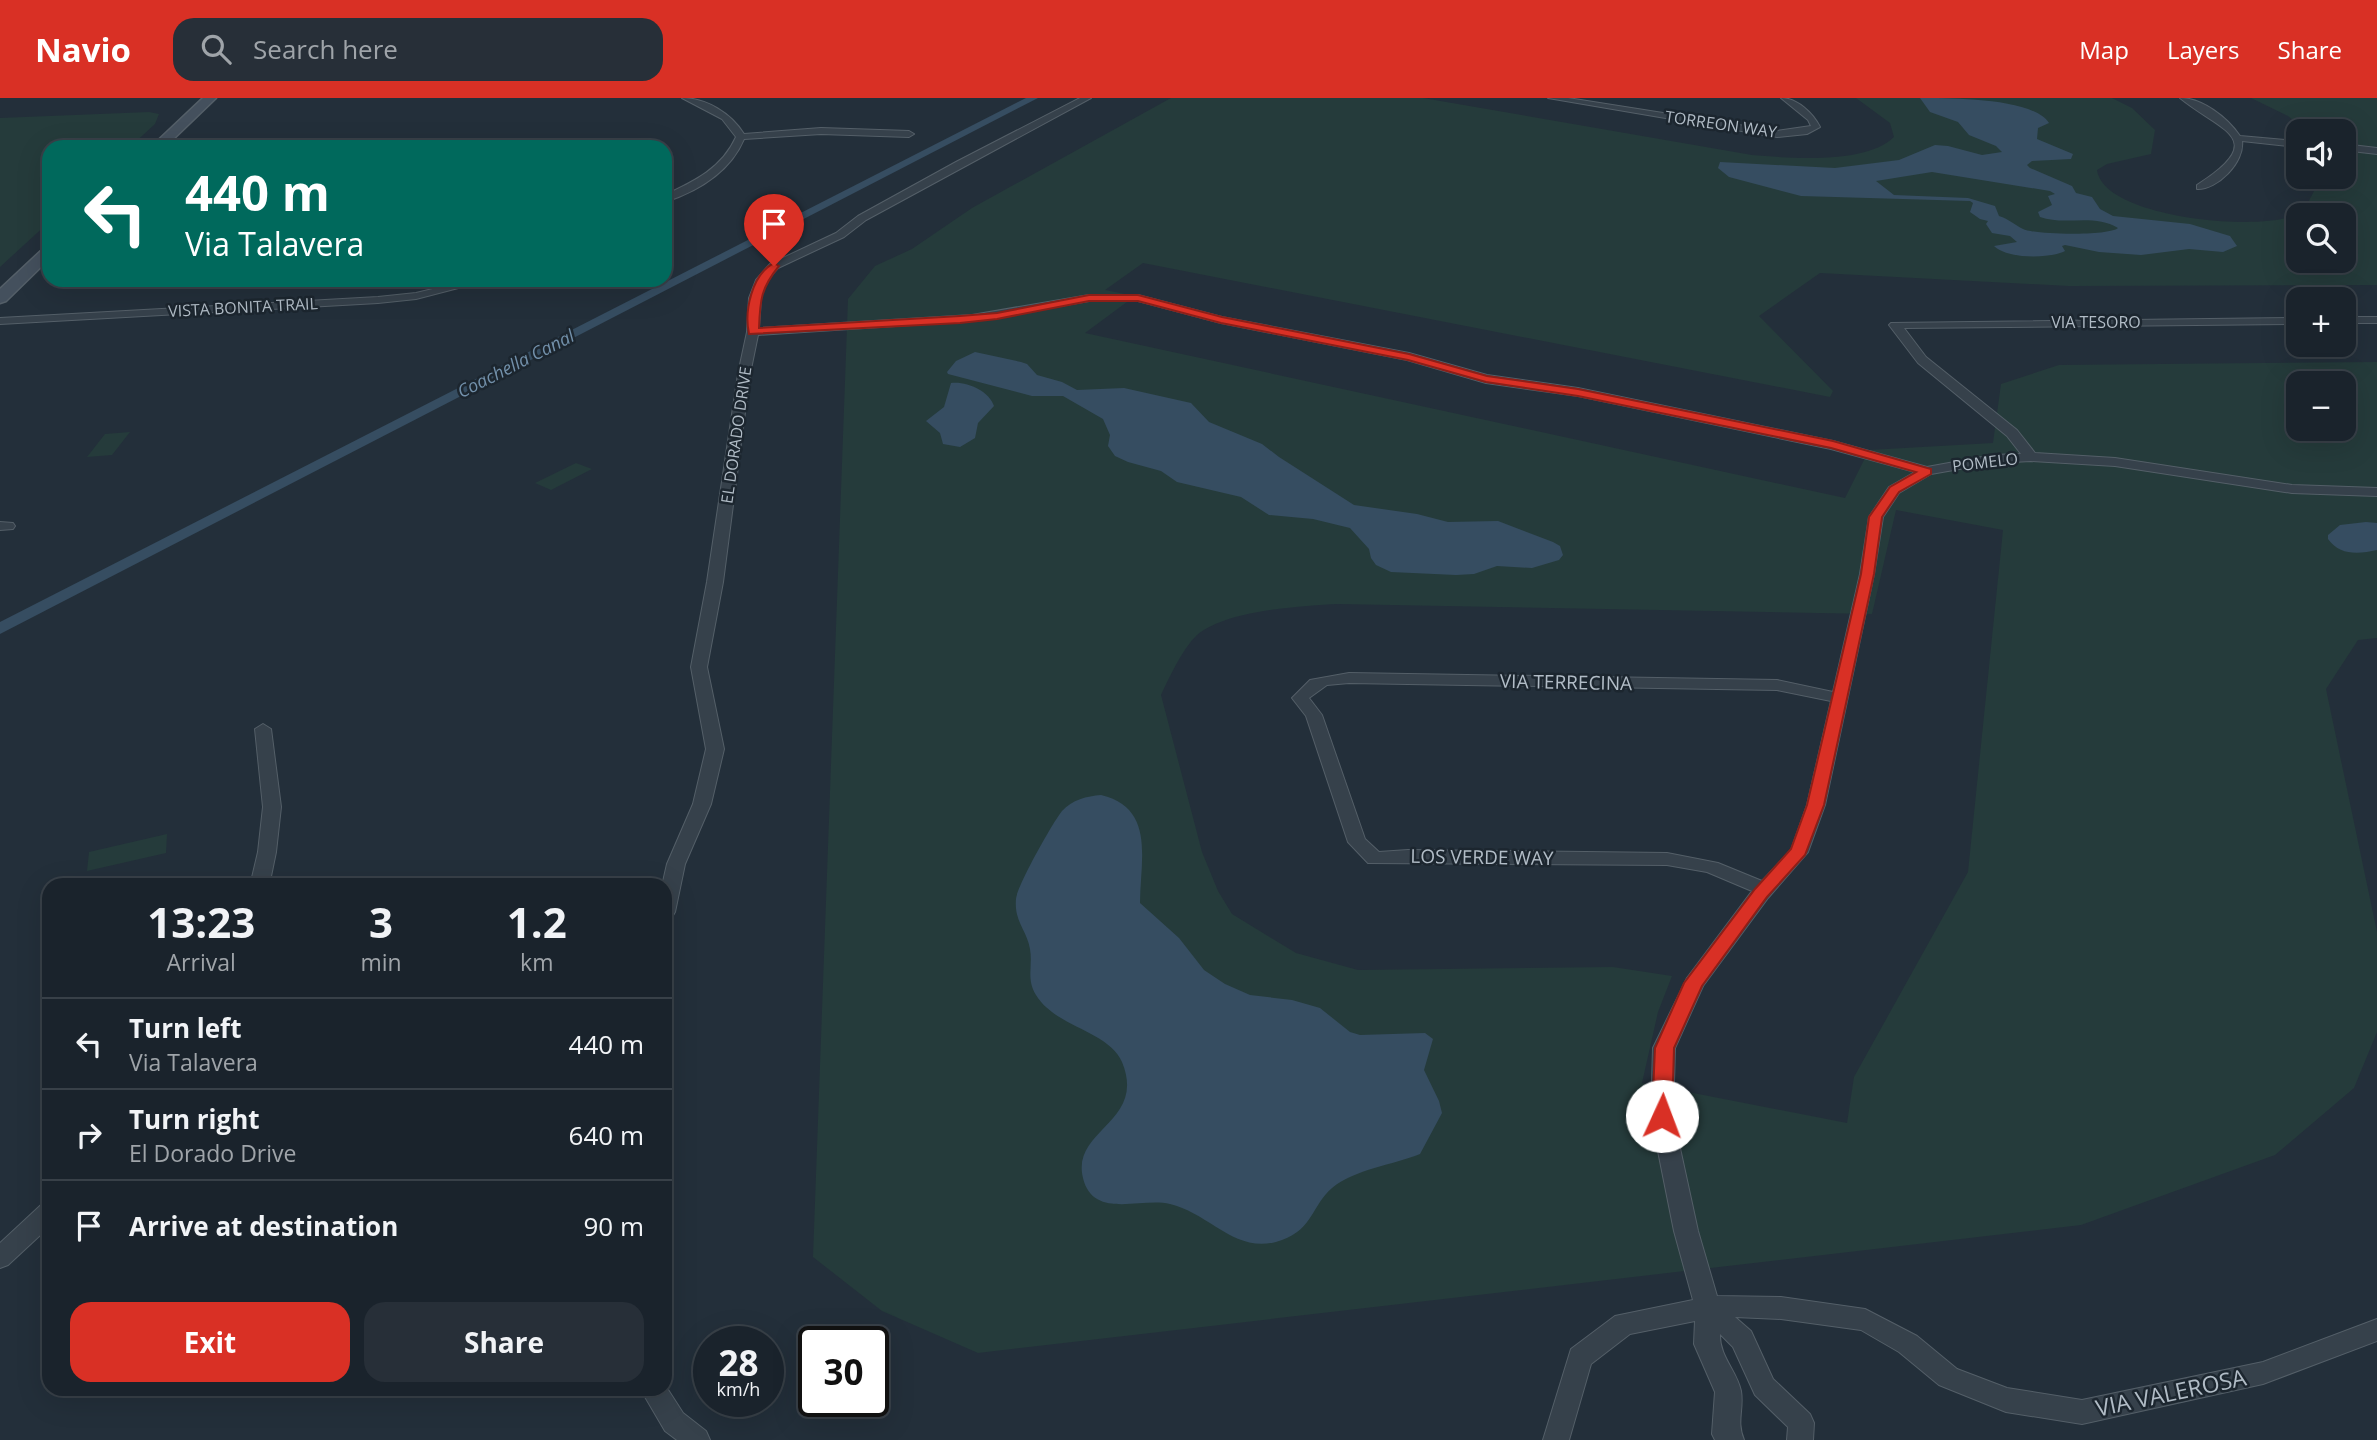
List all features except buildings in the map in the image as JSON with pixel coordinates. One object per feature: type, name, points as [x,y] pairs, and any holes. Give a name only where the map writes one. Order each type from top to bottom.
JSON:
[{"type":"street","points":[[165,140],[210,98]]},
{"type":"street","points":[[672,195],[720,170],[734,155],[741,137],[735,125],[722,114],[686,98]]},
{"type":"street","name":"EL DORADO DRIVE","points":[[672,881],[676,864],[702,804],[715,749],[699,667],[715,582],[744,374],[753,331],[755,298],[761,280],[774,266],[840,235],[862,218],[934,178],[1087,98]]},
{"type":"street","name":"TORREON WAY","points":[[1552,98],[1777,134],[1807,131],[1816,127],[1812,119],[1785,98]]},
{"type":"street","points":[[2184,98],[2207,110],[2228,126],[2238,138],[2240,148],[2235,161],[2224,174],[2200,187]]},
{"type":"street","points":[[741,137],[821,131],[909,134]]},
{"type":"street","points":[[2238,138],[2286,143]]},
{"type":"street","points":[[2356,149],[2377,151]]},
{"type":"street","points":[[0,298],[42,258]]},
{"type":"street","name":"VISTA BONITA TRAIL","points":[[0,321],[379,300],[416,296],[454,287]]},
{"type":"street","points":[[753,331],[997,316],[1089,298],[1138,298],[1221,320],[1409,357],[1486,379],[1578,392],[1833,445],[1927,471]]},
{"type":"street","points":[[2356,320],[2377,320]]},
{"type":"street","name":"VIA TESORO","points":[[2027,452],[2012,433],[1922,360],[1895,325],[2286,321]]},
{"type":"street","name":"POMELO","points":[[1927,471],[2027,452],[2110,455],[2233,474],[2294,480],[2377,481]]},
{"type":"street","name":"POMELO","points":[[2027,452],[2115,462],[2292,489],[2377,492]]},
{"type":"street","points":[[1800,1440],[1801,1423],[1764,1387],[1742,1339],[1719,1307],[1686,1231],[1662,1116],[1664,1048],[1694,983],[1764,889],[1799,852],[1816,805],[1867,574],[1876,517],[1894,490],[1927,471]]},
{"type":"street","name":"VIA TERRECINA","points":[[1300,698],[1309,686],[1322,679],[1349,678],[1777,685],[1838,698]]},
{"type":"street","name":"LOS VERDE WAY","points":[[1300,698],[1314,715],[1357,842],[1375,859],[1408,856],[1667,859],[1711,867],[1764,889]]},
{"type":"street","points":[[261,878],[272,807],[263,729]]},
{"type":"street","points":[[0,1258],[42,1219]]},
{"type":"street","points":[[1556,1440],[1580,1357],[1623,1324],[1719,1307]]},
{"type":"street","points":[[1719,1307],[1707,1344],[1728,1392],[1724,1434],[1731,1440]]},
{"type":"street","name":"VIA VALEROSA","points":[[1719,1307],[1781,1308],[1865,1320],[1908,1344],[1948,1377],[2006,1400],[2082,1412],[2263,1373],[2377,1330]]},
{"type":"street","points":[[658,1396],[674,1422],[696,1440]]},
{"type":"green space","points":[[1171,98],[1423,98],[1752,155],[1826,158],[1865,152],[1894,137],[1890,123],[1856,98],[2112,98],[2132,108],[2155,130],[2151,154],[2107,164],[2097,170],[2106,186],[2125,200],[2153,210],[2218,221],[2250,222],[2286,217],[2286,273],[2356,273],[2356,203],[2308,203],[2315,189],[2356,189],[2356,119],[2292,119],[2251,98],[2377,98],[2377,285],[2069,286],[1820,273],[1759,316],[1833,391],[1830,397],[1143,263],[1105,290],[1135,296],[1085,333],[1845,498],[1869,450],[1993,443],[2001,384],[2059,365],[2377,362],[2377,638],[2358,640],[2326,689],[2377,932],[2377,1032],[2354,1088],[2275,1155],[2081,1225],[978,1353],[882,1311],[813,1257],[848,299],[875,266],[912,249],[972,208]],"holes":[[[1896,510],[2003,530],[1968,872],[1854,1077],[1847,1123],[1642,1083],[1658,1012],[1672,976],[1613,967],[1358,970],[1296,953],[1232,914],[1218,891],[1202,852],[1161,695],[1192,641],[1210,627],[1226,620],[1264,611],[1338,604],[1872,614]]]},
{"type":"green space","points":[[149,112],[159,114],[155,124],[138,140],[42,140],[42,228],[0,267],[0,118]]},
{"type":"green space","points":[[130,432],[112,455],[87,457],[105,434]]},
{"type":"green space","points":[[576,463],[592,469],[551,490],[535,483]]},
{"type":"green space","points":[[167,834],[166,853],[87,871],[89,852]]},
{"type":"water","points":[[1920,98],[1990,101],[2027,109],[2049,123],[2038,128],[2037,139],[2073,154],[2071,159],[2032,161],[2027,165],[2030,168],[2072,186],[2076,193],[2092,197],[2100,209],[2113,216],[2190,224],[2230,236],[2237,246],[2223,252],[2189,249],[2141,255],[2099,252],[2065,245],[2062,246],[2065,251],[2058,254],[2018,255],[1994,246],[2017,242],[2010,236],[1992,233],[1986,224],[1988,221],[1970,212],[1973,203],[1970,201],[1801,196],[1729,177],[1718,168],[1720,162],[1835,168],[1899,160],[1935,145],[1982,155],[2002,152],[1996,146],[1969,135],[1958,122],[1930,112]],"holes":[[[1932,172],[2055,194],[2048,196],[2052,205],[2038,212],[2040,217],[2099,221],[2118,228],[2087,233],[2030,231],[1999,216],[1995,206],[1968,198],[1894,195],[1876,181]]]},
{"type":"water","points":[[975,352],[1027,364],[1037,375],[1062,382],[1077,390],[1124,388],[1191,403],[1209,422],[1262,444],[1354,505],[1417,514],[1448,522],[1498,521],[1553,542],[1560,546],[1563,555],[1559,560],[1532,568],[1497,566],[1474,574],[1391,572],[1376,565],[1369,549],[1350,528],[1313,519],[1269,515],[1241,497],[1177,482],[1161,471],[1115,456],[1108,446],[1110,435],[1103,419],[1063,396],[1032,396],[948,374],[956,361]]},
{"type":"water","points":[[951,383],[977,388],[994,406],[978,423],[975,438],[960,447],[943,444],[940,433],[926,421],[944,407]]},
{"type":"water","points":[[2377,523],[2377,550],[2357,553],[2344,551],[2328,539],[2328,535],[2340,525]]},
{"type":"water","points":[[1101,795],[1130,811],[1138,824],[1142,854],[1140,903],[1179,938],[1204,970],[1225,984],[1250,995],[1292,1000],[1320,1008],[1350,1032],[1360,1035],[1425,1033],[1433,1039],[1424,1070],[1442,1113],[1420,1154],[1341,1182],[1325,1195],[1300,1230],[1282,1240],[1266,1244],[1251,1243],[1170,1204],[1107,1203],[1088,1191],[1083,1178],[1082,1161],[1088,1148],[1125,1099],[1127,1082],[1122,1062],[1106,1043],[1056,1015],[1036,995],[1030,978],[1030,949],[1017,914],[1016,899],[1029,868],[1062,811],[1080,799]]},
{"type":"waterway","name":"Coachella Canal","points":[[672,284],[1033,98]]},
{"type":"waterway","name":"Coachella Canal","points":[[0,629],[665,287]]},
{"type":"route","points":[[774,266],[761,280],[755,298],[753,331],[997,316],[1089,298],[1138,298],[1221,320],[1409,357],[1486,379],[1578,392],[1833,445],[1927,471],[1894,490],[1876,517],[1867,574],[1816,805],[1799,852],[1761,893],[1694,983],[1664,1048],[1662,1116]]}]
